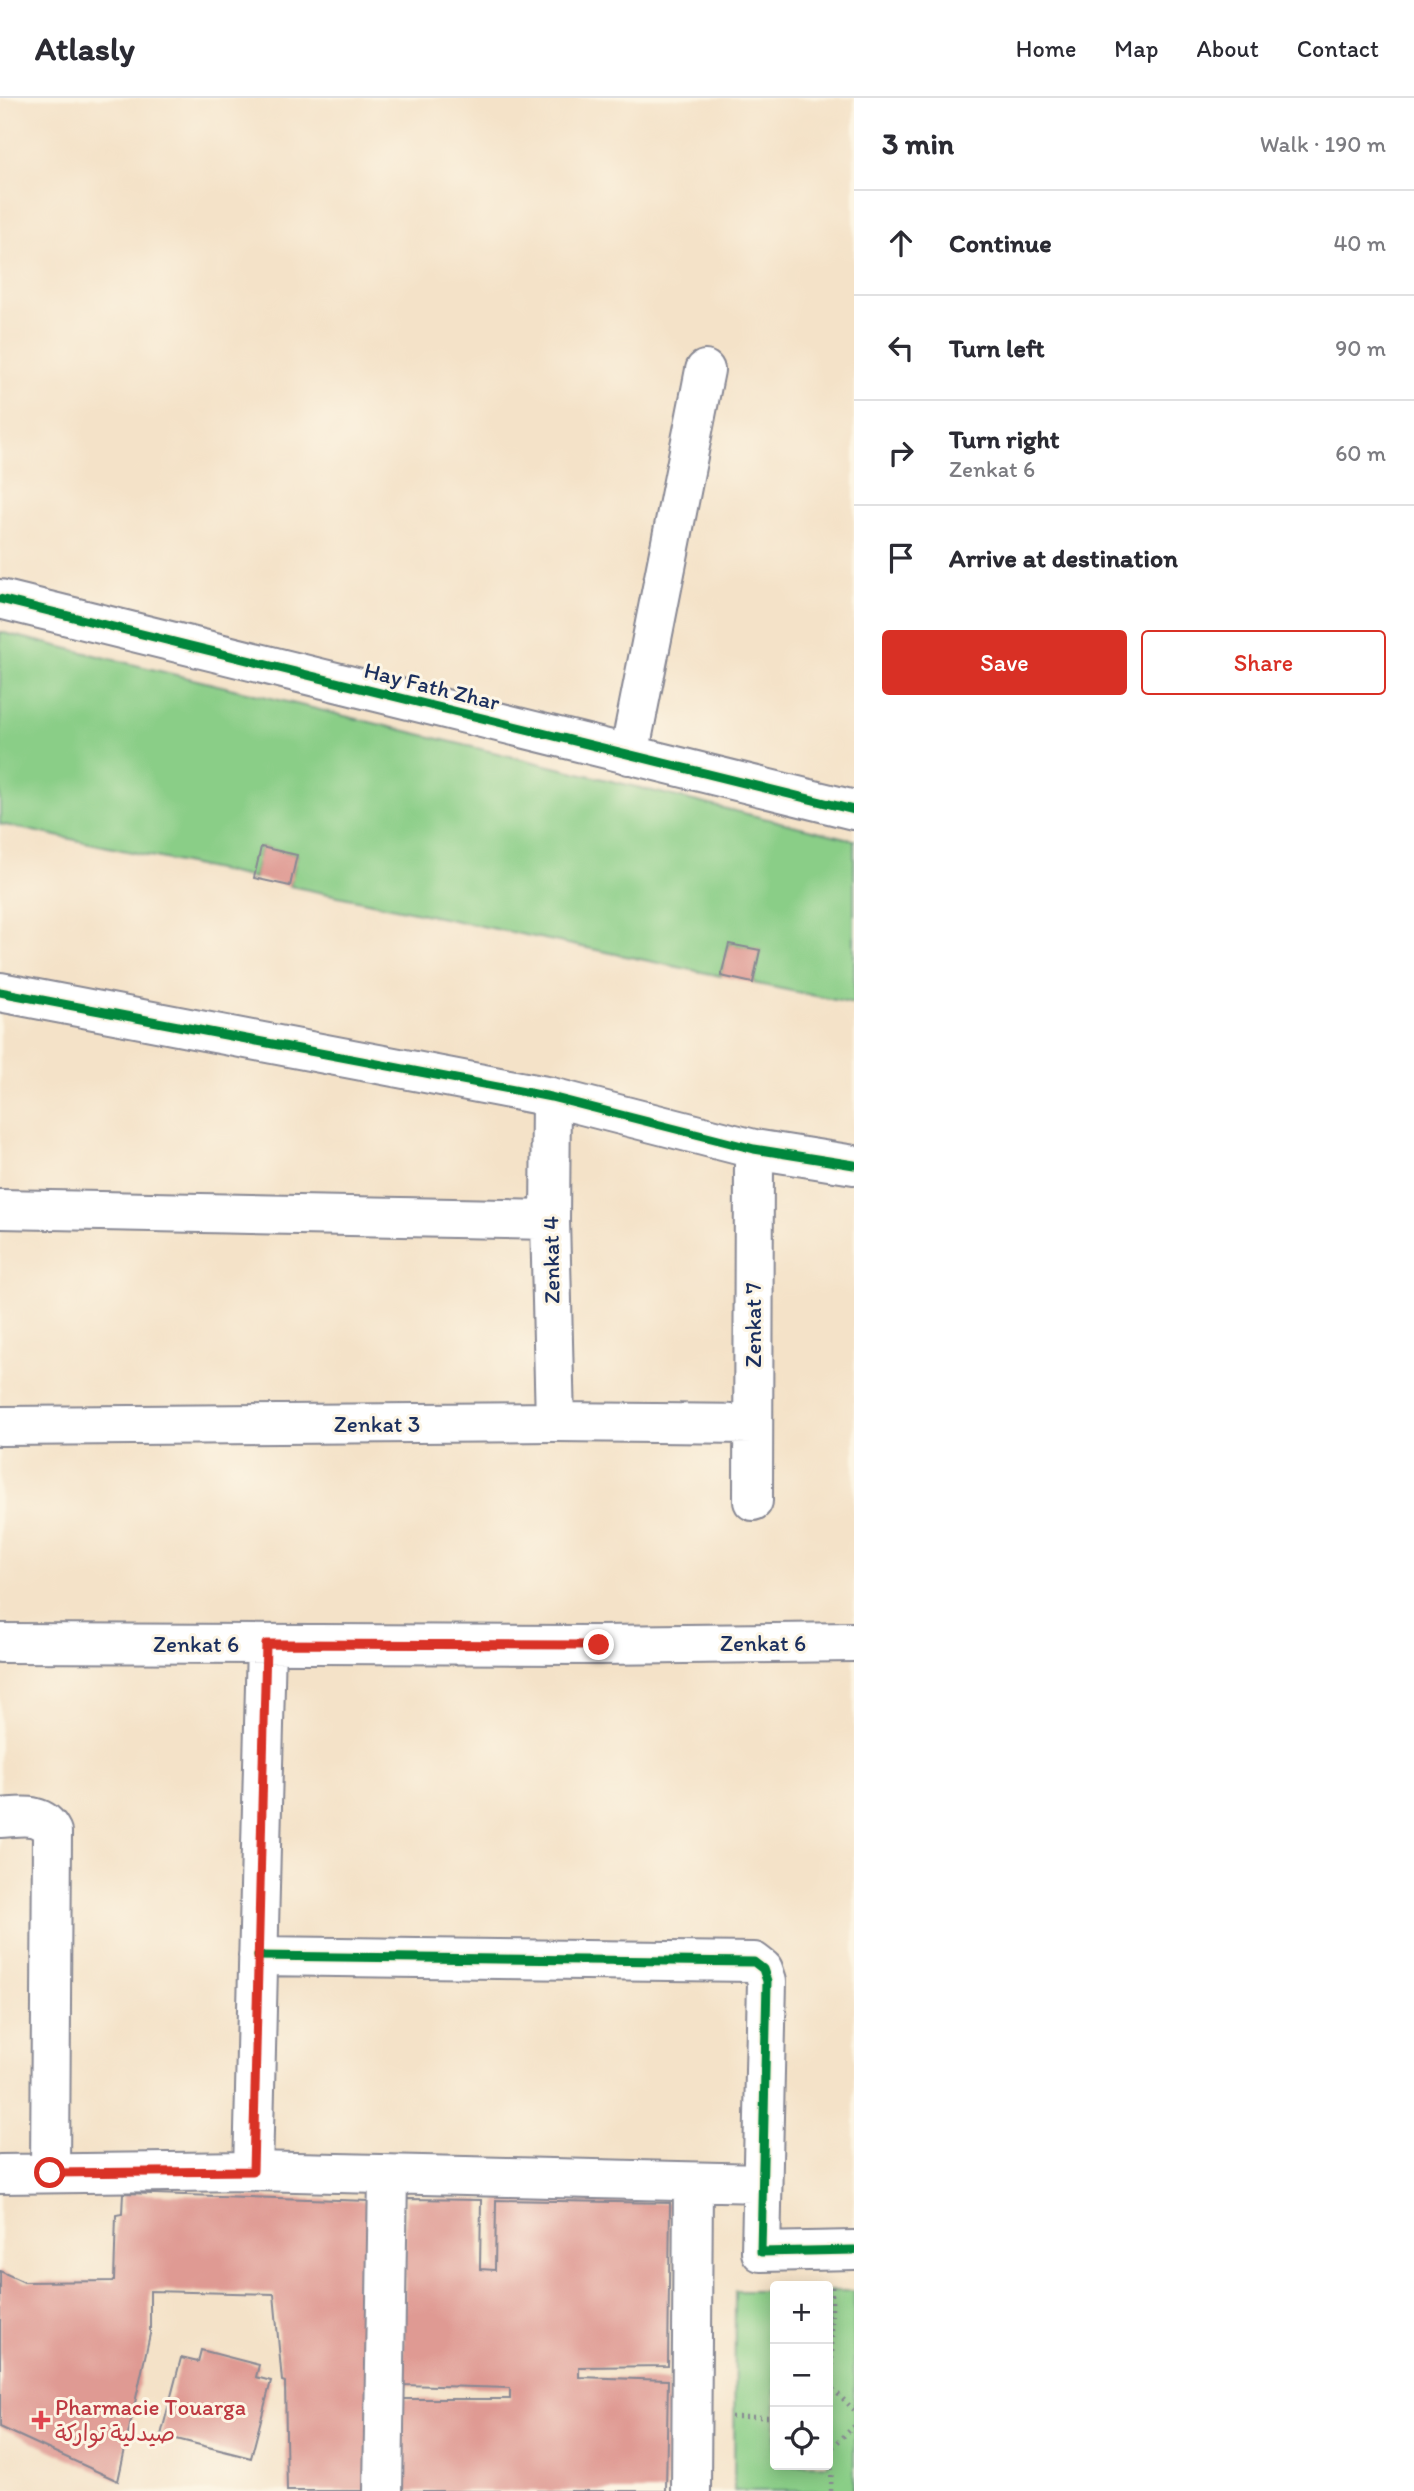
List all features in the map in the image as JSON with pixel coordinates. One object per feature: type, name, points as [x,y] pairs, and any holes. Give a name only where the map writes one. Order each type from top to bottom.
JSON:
[{"type":"street","points":[[629,755],[705,370]]},
{"type":"street","name":"Hay Fath Zhar","points":[[0,599],[854,810]]},
{"type":"street","points":[[0,992],[551,1097],[754,1149],[854,1165]]},
{"type":"street","name":"Zenkat 4","points":[[551,1097],[550,1220],[555,1422]]},
{"type":"street","name":"Zenkat 7","points":[[752,1501],[754,1149]]},
{"type":"street","points":[[0,1209],[550,1220]]},
{"type":"street","name":"Zenkat 3","points":[[0,1426],[753,1423]]},
{"type":"street","name":"Zenkat 6","points":[[0,1643],[853,1645]]},
{"type":"street","points":[[253,2171],[266,1644]]},
{"type":"street","points":[[0,1818],[36,1817],[46,1822],[52,1832],[50,2173]]},
{"type":"street","points":[[258,1956],[754,1962],[764,1969],[767,1981],[761,2252],[843,2250]]},
{"type":"street","points":[[0,2174],[253,2171],[762,2183]]},
{"type":"street","points":[[383,2491],[388,2176]]},
{"type":"street","points":[[691,2491],[693,2182]]},
{"type":"path","points":[[833,2358],[843,2250]]},
{"type":"path","points":[[833,2392],[854,2410]]},
{"type":"path","points":[[833,2444],[854,2426]]},
{"type":"path","points":[[831,2470],[831,2491]]},
{"type":"green space","points":[[0,632],[854,840],[854,1004],[753,983],[760,950],[729,944],[721,976],[290,886],[297,855],[261,847],[254,878],[0,824]]},
{"type":"green space","points":[[735,2291],[770,2291],[770,2470],[833,2470],[833,2291],[854,2291],[854,2491],[734,2491]]},
{"type":"building","points":[[261,847],[297,855],[290,886],[254,878]]},
{"type":"building","points":[[729,944],[760,950],[753,983],[721,976]]},
{"type":"building","points":[[123,2193],[369,2201],[370,2491],[287,2491],[285,2382],[282,2381],[274,2294],[150,2291],[150,2334],[118,2481],[0,2427],[0,2271],[24,2282],[114,2281],[116,2215],[122,2214]]},
{"type":"building","points":[[406,2199],[481,2200],[480,2269],[495,2270],[496,2200],[670,2203],[668,2366],[579,2367],[579,2377],[668,2380],[666,2491],[402,2491],[403,2399],[510,2399],[510,2388],[403,2385]]},
{"type":"building","points":[[201,2350],[259,2365],[256,2377],[271,2381],[251,2458],[161,2435],[181,2358],[198,2362]]},
{"type":"cycle path","points":[[0,599],[854,810]]},
{"type":"cycle path","points":[[0,992],[551,1097],[754,1149],[854,1165]]},
{"type":"cycle path","points":[[258,1956],[754,1962],[763,1969],[767,1981],[761,2252],[854,2250]]},
{"type":"place","name":"Pharmacie Touarga صيدلية تواركة","points":[[41,2420]]},
{"type":"route","points":[[50,2173],[253,2171],[266,1644],[599,1645]]}]
